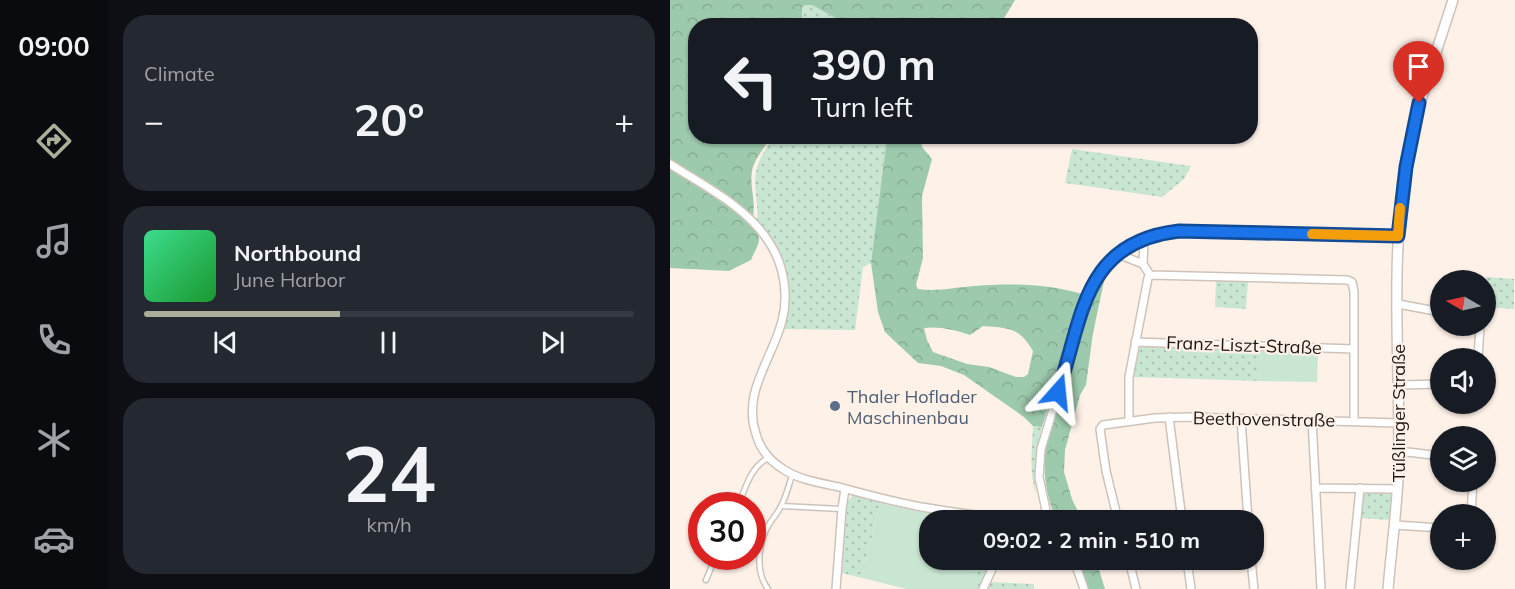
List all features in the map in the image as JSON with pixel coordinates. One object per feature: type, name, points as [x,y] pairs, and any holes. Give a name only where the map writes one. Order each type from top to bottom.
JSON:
[{"type":"street","name":"Tüßlinger Straße","points":[[1388,589],[1398,489],[1398,236],[1403,183],[1415,118],[1453,0]]},
{"type":"street","points":[[670,164],[745,215],[770,243],[779,262],[784,285],[784,309],[776,338],[757,383],[752,404],[756,436],[769,457],[792,474],[845,489],[940,510]]},
{"type":"street","points":[[1046,510],[1039,477],[1043,441],[1090,288],[1103,267],[1118,254],[1144,240],[1179,231],[1398,236]]},
{"type":"street","points":[[1144,240],[1143,264],[1150,275]]},
{"type":"street","points":[[1118,254],[1143,264]]},
{"type":"street","points":[[1129,420],[1128,389],[1135,342],[1150,275]]},
{"type":"street","points":[[1150,275],[1352,282],[1354,292],[1354,421]]},
{"type":"street","points":[[1398,304],[1430,310]]},
{"type":"street","name":"Franz-Liszt-Straße","points":[[1135,342],[1354,348]]},
{"type":"street","points":[[1398,385],[1430,384]]},
{"type":"street","points":[[1169,417],[1181,510]]},
{"type":"street","name":"Beethovenstraße","points":[[1116,510],[1106,471],[1100,429],[1103,425],[1129,420],[1169,417],[1399,423]]},
{"type":"street","points":[[1241,418],[1247,510]]},
{"type":"street","points":[[1312,420],[1321,589]]},
{"type":"street","points":[[1399,451],[1430,455]]},
{"type":"street","points":[[1315,488],[1398,489]]},
{"type":"street","points":[[1350,589],[1360,488]]},
{"type":"street","points":[[836,589],[845,489]]},
{"type":"street","points":[[1395,525],[1430,527]]},
{"type":"street","points":[[983,589],[992,570]]},
{"type":"street","points":[[1077,570],[1084,589]]},
{"type":"street","points":[[1131,570],[1136,589]]},
{"type":"street","points":[[1188,570],[1191,589]]},
{"type":"street","points":[[1252,570],[1254,589]]},
{"type":"lane","points":[[744,492],[757,465],[769,457]]},
{"type":"lane","points":[[768,589],[763,582],[760,553],[768,527],[782,506],[792,474]]},
{"type":"lane","points":[[782,506],[842,509]]},
{"type":"lane","points":[[706,580],[710,570]]},
{"type":"green space","points":[[670,0],[1015,0],[1004,18],[835,18],[812,5],[805,5],[802,8],[802,18],[688,18],[688,144],[766,144],[752,171],[754,209],[751,224],[758,234],[759,241],[751,260],[729,271],[670,268]]},
{"type":"green space","points":[[805,5],[812,5],[835,18],[802,18],[802,9]]},
{"type":"green space","points":[[769,144],[886,144],[871,263],[863,267],[855,330],[783,329],[787,299],[784,272],[774,246],[757,221],[756,172]]},
{"type":"green space","points":[[886,144],[922,144],[932,159],[922,196],[923,258],[916,285],[918,289],[939,290],[1015,285],[1042,286],[1082,294],[1042,427],[1033,426],[1024,417],[964,375],[941,366],[918,363],[885,332],[878,312],[871,263]],"holes":[[[983,326],[1006,328],[1023,337],[1033,351],[1028,374],[1024,377],[1016,377],[989,367],[967,364],[933,352],[924,328],[941,328],[970,335]]]},
{"type":"green space","points":[[1072,149],[1191,166],[1184,179],[1162,197],[1065,183]]},
{"type":"green space","points":[[1106,272],[1093,333],[1086,385],[1080,395],[1065,450],[1064,472],[1077,510],[1053,510],[1044,464],[1046,444],[1095,287]]},
{"type":"green space","points":[[1496,278],[1514,279],[1514,309],[1496,308]]},
{"type":"green space","points":[[1216,280],[1248,281],[1246,309],[1215,307]]},
{"type":"green space","points":[[1139,347],[1261,349],[1259,381],[1133,377]]},
{"type":"green space","points":[[1261,349],[1318,352],[1317,382],[1259,381]]},
{"type":"green space","points":[[1033,426],[1042,427],[1036,461],[1036,495],[1032,469]]},
{"type":"green space","points":[[1363,492],[1392,494],[1391,520],[1360,518]]},
{"type":"green space","points":[[853,495],[860,495],[922,510],[919,512],[880,503],[862,578],[842,573],[847,502]]},
{"type":"green space","points":[[880,503],[919,512],[919,570],[976,570],[971,589],[907,589],[862,578]]},
{"type":"green space","points":[[976,570],[987,570],[979,589],[971,589]]},
{"type":"green space","points":[[1080,570],[1099,570],[1105,589],[1087,589]]},
{"type":"green space","points":[[991,582],[1034,584],[1034,589],[987,589]]},
{"type":"slow traffic","points":[[1312,234],[1398,236],[1400,208]]},
{"type":"place","name":"Thaler Hoflader Maschinenbau","points":[[835,406]]},
{"type":"route","points":[[1058,392],[1082,310],[1098,273],[1118,254],[1148,238],[1179,231],[1398,236],[1408,150],[1419,103]]}]
